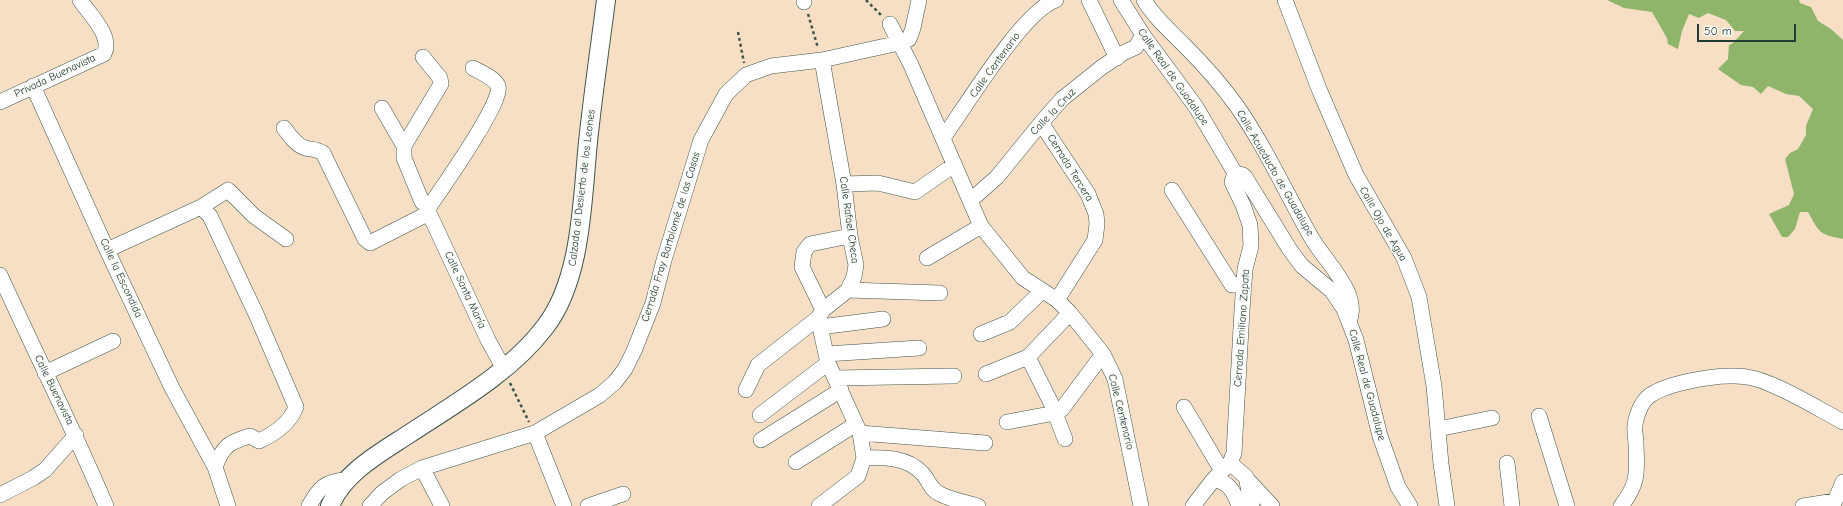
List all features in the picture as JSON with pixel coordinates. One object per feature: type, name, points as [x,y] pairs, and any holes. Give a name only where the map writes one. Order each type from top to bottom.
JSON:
[{"type":"street","name":"Privada Buenavista","points":[[0,102],[104,54],[107,48],[105,36],[80,0]]},
{"type":"street","name":"Calzada al Desierto de los Leones","points":[[330,506],[335,494],[346,480],[385,450],[504,369],[532,343],[546,326],[563,297],[575,259],[594,85],[606,0]]},
{"type":"street","points":[[899,43],[908,39],[914,28],[919,0]]},
{"type":"street","name":"Calle Centenario","points":[[943,138],[1018,31],[1037,12],[1056,0]]},
{"type":"street","points":[[1089,0],[1117,58]]},
{"type":"street","name":"Calle Real de Guadalupe","points":[[1121,0],[1143,35],[1196,107],[1235,174],[1243,175],[1245,177],[1290,250],[1302,266],[1332,291],[1344,309],[1356,340],[1382,442],[1398,487],[1410,506]]},
{"type":"street","name":"Calle Acueducto de Guadalupe","points":[[1144,0],[1150,10],[1193,54],[1236,105],[1271,162],[1286,193],[1312,238],[1347,292],[1352,312],[1349,322]]},
{"type":"street","name":"Calle Ojo de Agua","points":[[1285,0],[1319,89],[1356,176],[1404,258],[1419,297],[1434,386],[1440,464],[1447,506]]},
{"type":"street","name":"Calle Centenario","points":[[890,24],[911,65],[981,226],[1023,278],[1057,300],[1070,313],[1103,354],[1115,379],[1141,506]]},
{"type":"street","name":"Calle la Cruz","points":[[971,200],[997,177],[1040,123],[1062,99],[1102,67],[1123,53],[1136,47],[1140,43],[1143,35]]},
{"type":"street","name":"Cerrada Fray Bartolomé de las Casas","points":[[370,506],[382,493],[401,479],[422,468],[535,433],[600,395],[615,382],[625,369],[634,351],[653,303],[664,260],[701,140],[726,94],[746,75],[771,66],[822,60],[899,43]]},
{"type":"street","points":[[382,108],[404,146],[441,84],[440,78],[423,56]]},
{"type":"street","name":"Calle Rafael Checa","points":[[822,60],[844,184],[850,236],[856,265],[854,277],[848,290]]},
{"type":"street","points":[[284,128],[296,142],[304,148],[315,148],[323,153],[365,239],[370,243],[429,210],[484,124],[499,92],[498,85],[473,68]]},
{"type":"street","name":"Calle la Escondida","points":[[32,86],[172,388],[216,467],[228,506]]},
{"type":"street","name":"Cerrada Tercera","points":[[1040,123],[1088,194],[1097,219],[1095,240],[1057,300]]},
{"type":"street","name":"Calle Santa María","points":[[404,146],[404,158],[422,202],[429,210],[488,340],[504,369]]},
{"type":"street","points":[[844,184],[878,183],[915,192],[954,165]]},
{"type":"street","name":"Cerrada Emiliano Zapata","points":[[1193,506],[1234,454],[1236,439],[1244,281],[1251,246],[1250,225],[1243,205],[1232,182],[1235,174]]},
{"type":"street","points":[[107,250],[201,207],[228,190],[254,216],[286,239]]},
{"type":"street","points":[[1172,190],[1232,285],[1238,285],[1244,281]]},
{"type":"street","points":[[201,207],[210,216],[256,314],[296,407],[292,417],[269,437],[259,441],[250,436],[226,446],[220,454],[216,467]]},
{"type":"street","points":[[927,258],[981,226]]},
{"type":"street","points":[[819,506],[858,476],[864,458],[858,429],[827,358],[821,318],[802,267],[804,252],[810,244],[850,236]]},
{"type":"street","name":"Calle Buenavista","points":[[0,275],[45,373],[76,435],[106,506]]},
{"type":"street","points":[[746,390],[758,365],[821,318],[848,290],[940,292]]},
{"type":"street","points":[[981,334],[1010,322],[1042,290]]},
{"type":"street","points":[[986,374],[1028,357],[1070,313]]},
{"type":"street","points":[[821,318],[883,319]]},
{"type":"street","points":[[45,373],[113,341]]},
{"type":"street","points":[[760,414],[827,358],[919,348]]},
{"type":"street","points":[[1007,422],[1055,413],[1062,408],[1103,354]]},
{"type":"street","points":[[1028,357],[1055,413],[1065,439]]},
{"type":"street","points":[[761,440],[838,384],[954,376]]},
{"type":"street","points":[[1620,506],[1630,494],[1637,477],[1635,425],[1640,411],[1646,400],[1657,391],[1675,384],[1725,376],[1745,377],[1770,384],[1843,422]]},
{"type":"street","points":[[1184,407],[1221,471],[1220,480],[1227,485],[1235,495],[1239,506]]},
{"type":"street","points":[[1539,416],[1567,506]]},
{"type":"street","points":[[1438,430],[1492,418]]},
{"type":"street","points":[[796,462],[858,429],[985,443]]},
{"type":"street","points":[[535,433],[564,506]]},
{"type":"street","points":[[0,495],[45,470],[76,435]]},
{"type":"street","points":[[864,458],[884,457],[900,460],[923,473],[931,488],[939,494],[978,506]]},
{"type":"street","points":[[1507,462],[1512,506]]},
{"type":"street","points":[[422,468],[442,506]]},
{"type":"street","points":[[1221,471],[1246,478],[1272,506]]},
{"type":"street","points":[[1246,478],[1252,506]]},
{"type":"street","points":[[309,506],[324,484],[346,480]]},
{"type":"street","points":[[1803,506],[1835,501],[1843,482]]},
{"type":"street","points":[[588,506],[622,494]]},
{"type":"path","points":[[866,0],[890,24]]},
{"type":"path","points":[[804,1],[822,60]]},
{"type":"path","points":[[738,32],[746,75]]},
{"type":"path","points":[[504,369],[515,395],[535,433]]},
{"type":"green space","points":[[1607,0],[1799,0],[1800,3],[1811,7],[1818,21],[1831,29],[1843,40],[1843,239],[1829,236],[1821,232],[1808,212],[1800,212],[1795,229],[1788,237],[1782,237],[1769,214],[1789,205],[1794,194],[1785,159],[1790,153],[1798,149],[1806,135],[1806,126],[1813,109],[1799,96],[1786,94],[1768,86],[1761,94],[1753,87],[1741,85],[1718,69],[1728,59],[1729,45],[1733,43],[1744,31],[1735,31],[1726,20],[1708,13],[1699,18],[1689,14],[1682,31],[1678,49],[1668,44],[1667,38],[1652,12],[1624,8]]}]
